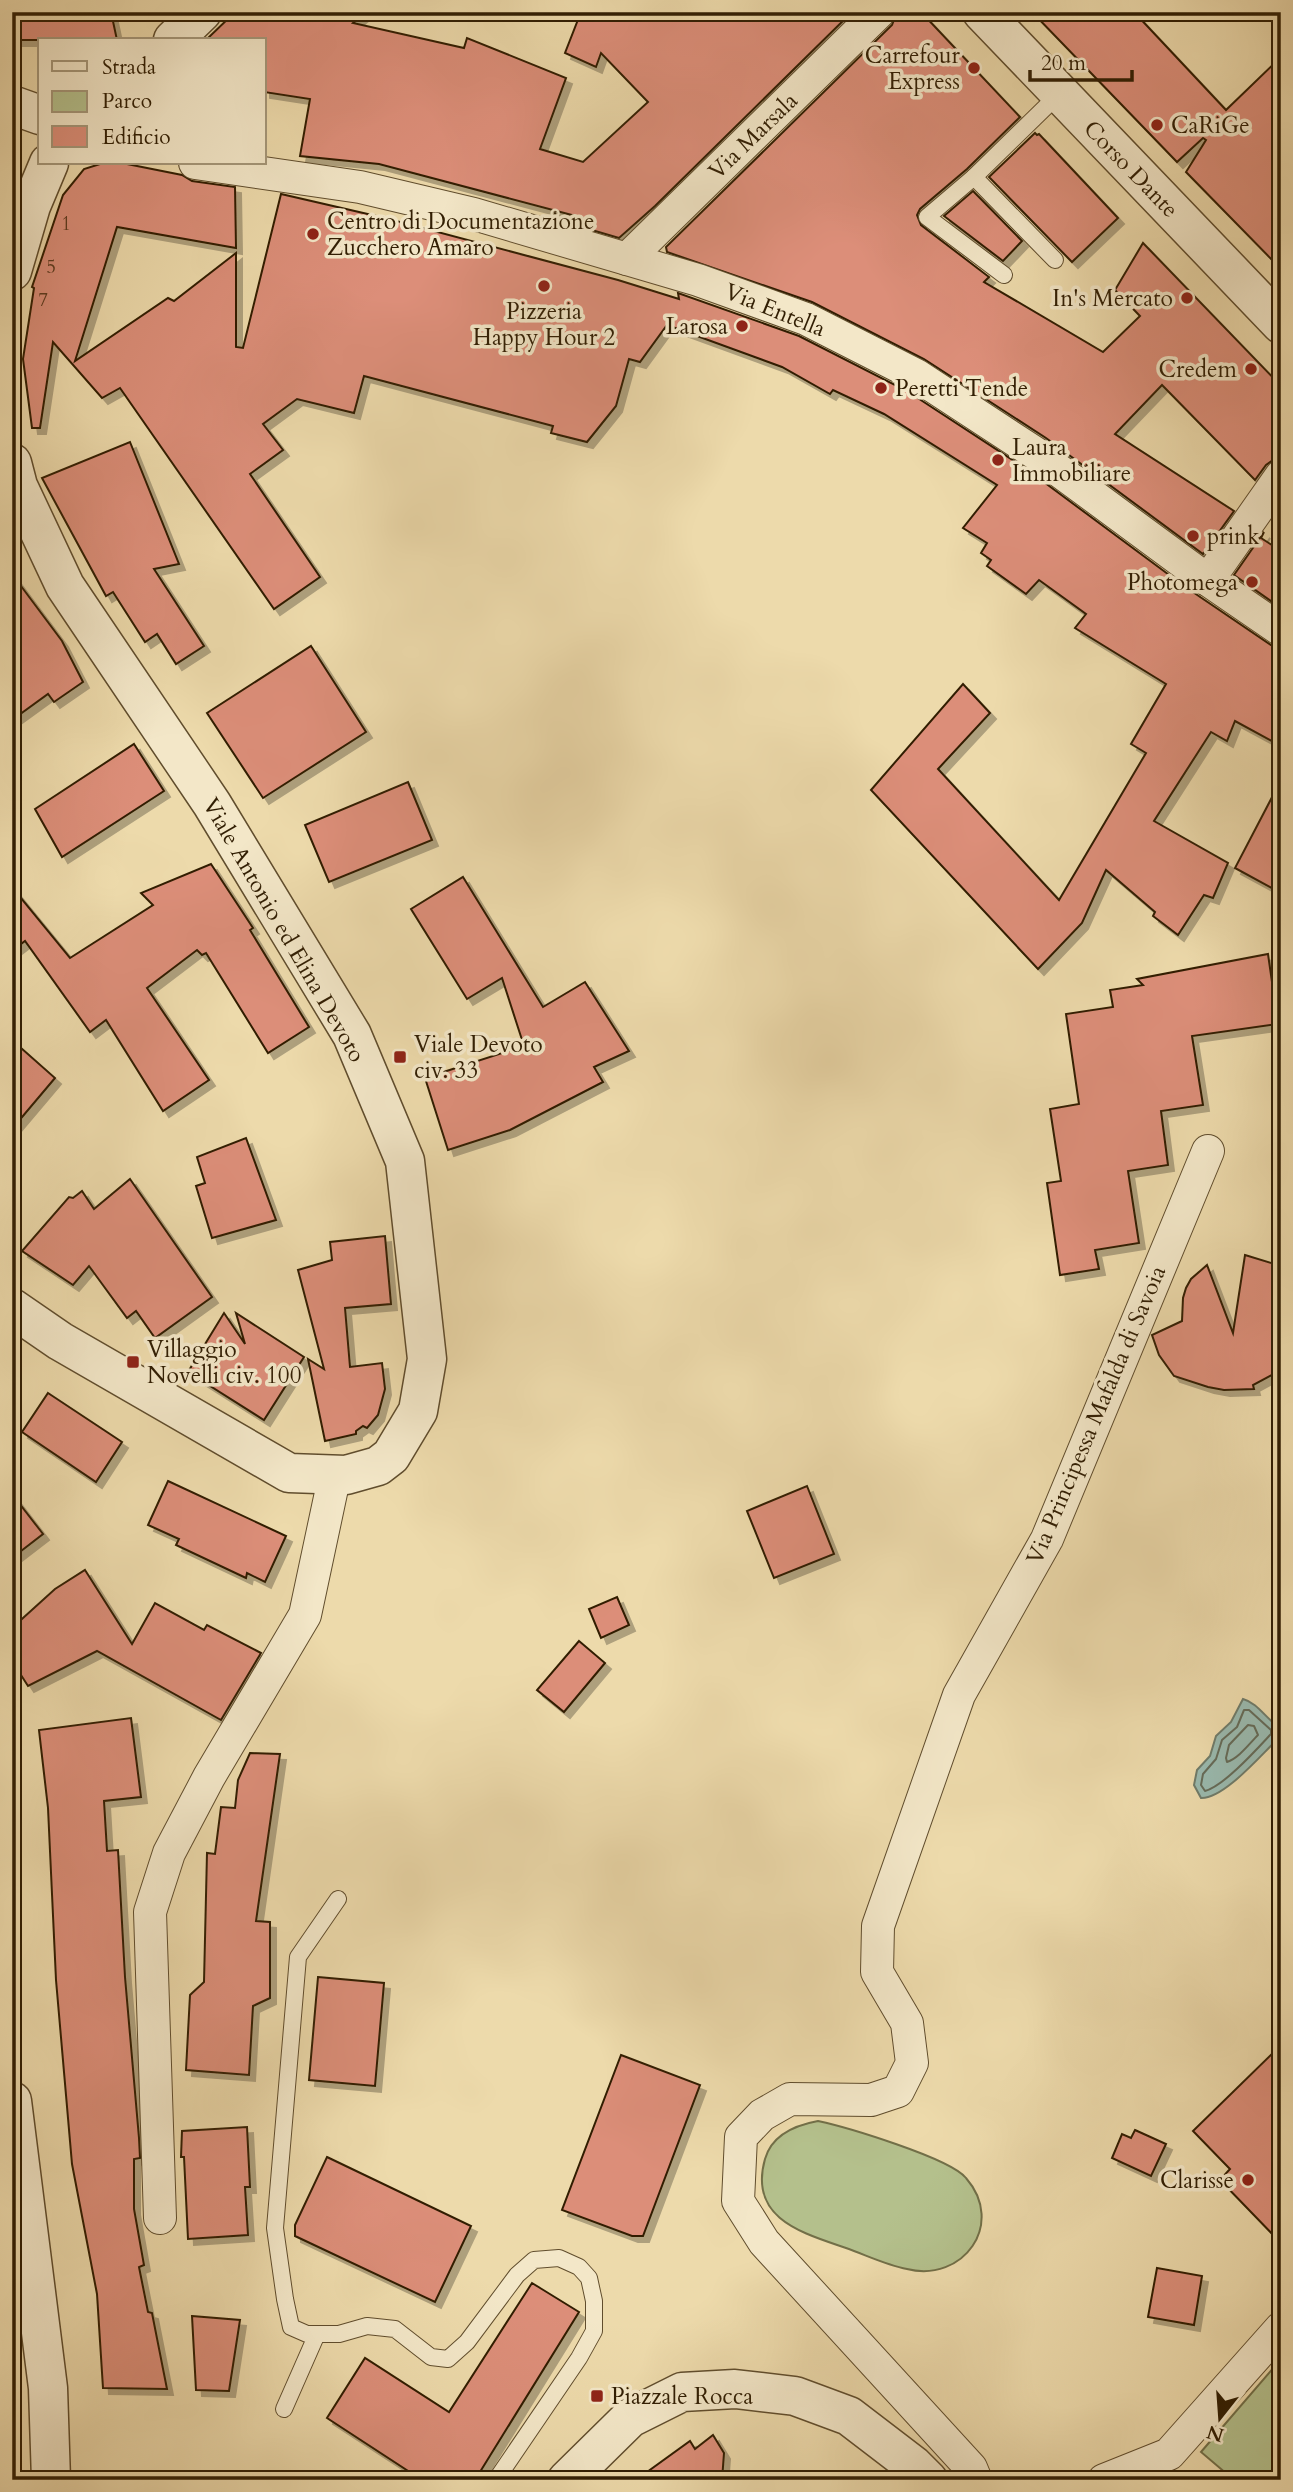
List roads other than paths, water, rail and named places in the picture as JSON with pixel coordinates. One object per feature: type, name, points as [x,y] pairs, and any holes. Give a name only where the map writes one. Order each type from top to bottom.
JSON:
[{"type":"street","points":[[175,38],[202,12]]},
{"type":"street","name":"Via Marsala","points":[[627,259],[879,12]]},
{"type":"street","name":"Corso Dante","points":[[982,12],[1281,324]]},
{"type":"street","points":[[12,105],[38,114]]},
{"type":"street","points":[[12,271],[31,206],[49,164]]},
{"type":"street","name":"Via Entella","points":[[202,164],[360,187],[474,214],[698,280],[806,318],[916,375],[1035,453],[1281,630]]},
{"type":"street","name":"Viale Antonio ed Elina Devoto","points":[[12,463],[18,486],[65,586],[212,804],[352,1035],[405,1161],[426,1359],[418,1410],[390,1456],[378,1466],[346,1475],[289,1473],[60,1341],[12,1308]]},
{"type":"street","points":[[1208,580],[1281,476]]},
{"type":"street","name":"Via Principessa Mafalda di Savoia","points":[[976,2480],[971,2468],[764,2242],[738,2201],[741,2137],[762,2115],[790,2099],[871,2100],[898,2091],[912,2063],[907,2023],[877,1972],[878,1926],[959,1695],[1047,1539],[1209,1151]]},
{"type":"street","points":[[160,2218],[150,1912],[169,1853],[209,1777],[305,1615],[335,1474]]},
{"type":"street","points":[[12,2101],[48,2388],[51,2480]]},
{"type":"street","points":[[1104,2480],[1169,2454],[1281,2328]]},
{"type":"street","points":[[567,2480],[630,2418],[682,2392],[736,2389],[795,2396],[849,2416],[913,2465],[928,2480]]},
{"type":"lane","points":[[1004,275],[928,217],[974,177],[1059,94]]},
{"type":"lane","points":[[974,177],[1055,260]]},
{"type":"lane","points":[[338,1899],[298,1957],[275,2228],[285,2299],[292,2327],[307,2334],[339,2334],[367,2326],[395,2329],[431,2357],[448,2359],[467,2342],[517,2274],[534,2260],[559,2258],[579,2267],[589,2278],[594,2301],[594,2331],[579,2358],[496,2480]]},
{"type":"lane","points":[[284,2409],[317,2334]]},
{"type":"water","points":[[1243,1699],[1253,1704],[1279,1727],[1281,1736],[1232,1783],[1211,1796],[1201,1798],[1194,1785],[1197,1770],[1210,1756],[1216,1736],[1231,1722]]},
{"type":"place","name":"Carrefour Express","points":[[974,68]]},
{"type":"place","name":"CaRiGe","points":[[1157,125]]},
{"type":"place","name":"Centro di Documentazione Zucchero Amaro","points":[[313,234]]},
{"type":"place","name":"Pizzeria Happy Hour 2","points":[[544,286]]},
{"type":"place","name":"In's Mercato","points":[[1187,298]]},
{"type":"place","name":"Larosa","points":[[742,326]]},
{"type":"place","name":"Credem","points":[[1251,369]]},
{"type":"place","name":"Peretti Tende","points":[[881,388]]},
{"type":"place","name":"Laura Immobiliare","points":[[998,460]]},
{"type":"place","name":"prink","points":[[1193,536]]},
{"type":"place","name":"Photomega","points":[[1252,582]]},
{"type":"place","name":"Viale Devoto civ. 33","points":[[400,1057]]},
{"type":"place","name":"Villaggio Novelli civ. 100","points":[[133,1362]]},
{"type":"place","name":"Clarisse","points":[[1248,2180]]},
{"type":"place","name":"Piazzale Rocca","points":[[597,2396]]}]
